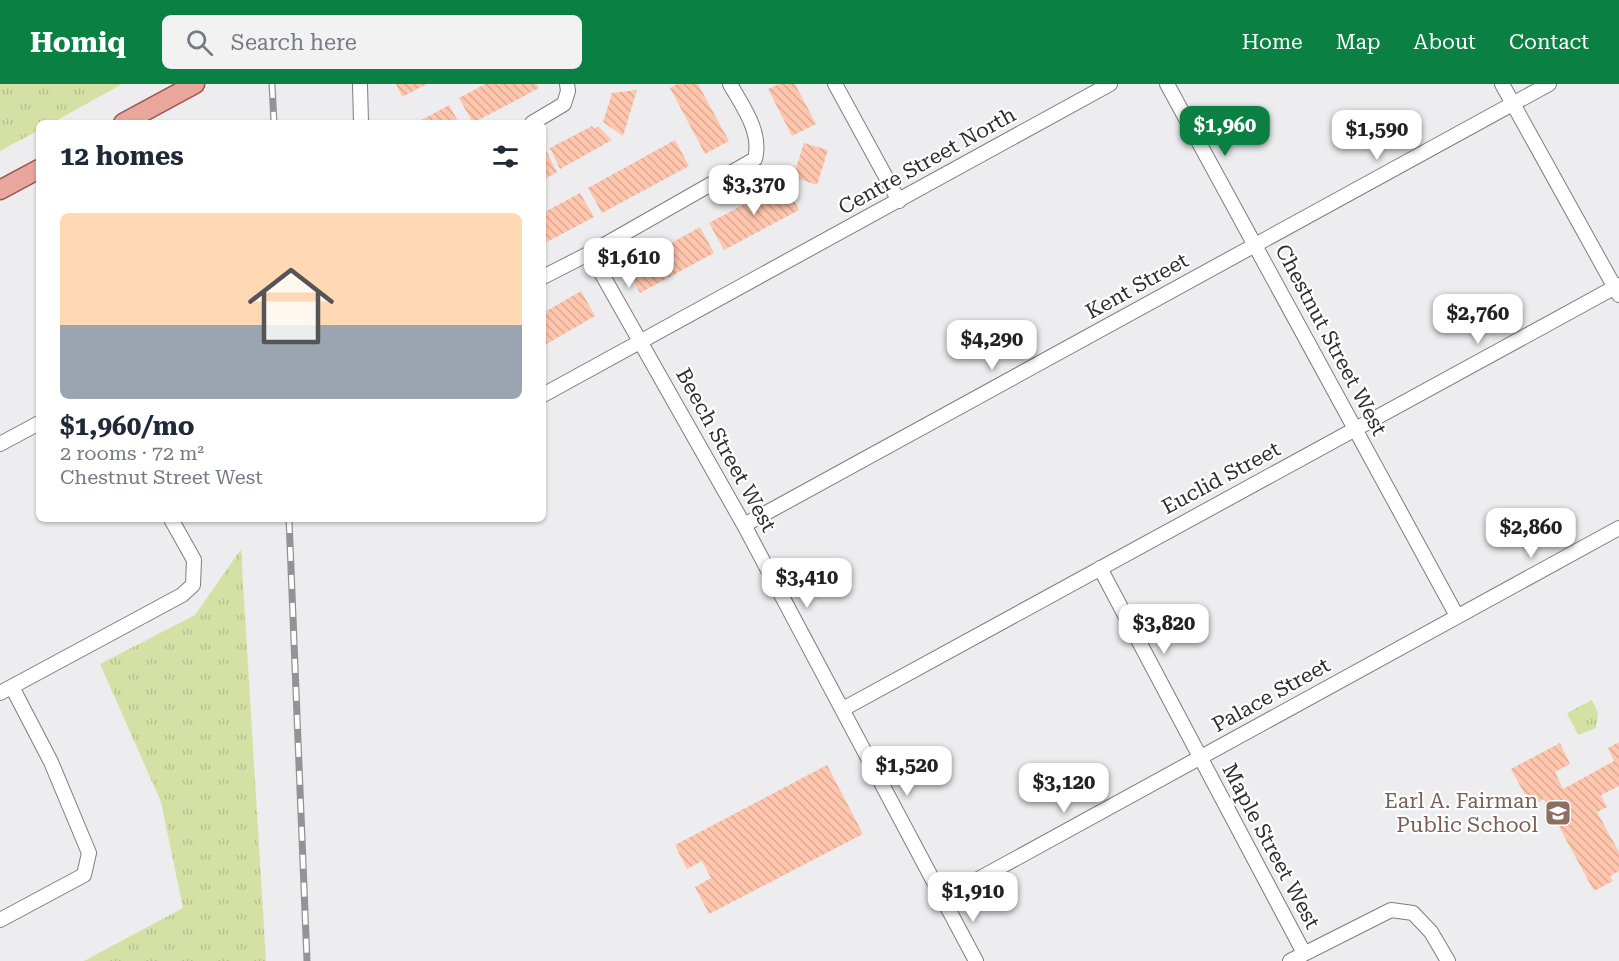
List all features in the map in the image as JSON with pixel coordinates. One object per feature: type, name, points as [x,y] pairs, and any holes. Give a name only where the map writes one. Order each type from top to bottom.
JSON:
[{"type":"main road","points":[[129,120],[195,84]]},
{"type":"main road","points":[[0,190],[36,171]]},
{"type":"street","points":[[360,84],[362,120]]},
{"type":"street","points":[[536,120],[564,104],[568,91],[567,84]]},
{"type":"street","points":[[546,275],[755,159],[759,146],[755,131],[730,84]]},
{"type":"street","points":[[835,84],[899,201]]},
{"type":"street","name":"Centre Street North","points":[[546,393],[1110,84]]},
{"type":"street","name":"Chestnut Street West","points":[[1167,84],[1457,616]]},
{"type":"street","points":[[1502,84],[1618,289]]},
{"type":"street","name":"Kent Street","points":[[744,525],[1550,84]]},
{"type":"street","name":"Beech Street West","points":[[590,253],[744,525],[976,961]]},
{"type":"street","name":"Euclid Street","points":[[843,709],[1618,289]]},
{"type":"street","points":[[0,444],[36,425]]},
{"type":"street","points":[[0,920],[84,875],[89,853],[51,762],[6,690],[182,595],[193,585],[194,560],[173,522]]},
{"type":"street","name":"Palace Street","points":[[942,899],[1619,528]]},
{"type":"street","name":"Maple Street West","points":[[1100,568],[1304,953]]},
{"type":"street","points":[[1290,961],[1391,910],[1413,913],[1431,932],[1449,961]]},
{"type":"green space","points":[[0,84],[122,84],[57,120],[36,120],[36,132],[0,151]]},
{"type":"green space","points":[[241,549],[266,961],[84,961],[183,908],[161,802],[100,664],[195,615]]},
{"type":"green space","points":[[1592,700],[1598,713],[1596,728],[1578,735],[1567,713]]},
{"type":"building","points":[[396,84],[427,84],[402,97]]},
{"type":"building","points":[[485,84],[537,84],[539,88],[479,120],[471,120],[459,98]]},
{"type":"building","points":[[677,84],[698,84],[729,141],[705,154],[670,88]]},
{"type":"building","points":[[779,84],[795,84],[816,124],[792,136],[768,89]]},
{"type":"building","points":[[637,90],[623,136],[603,122],[612,93]]},
{"type":"building","points":[[449,105],[457,120],[422,120]]},
{"type":"building","points":[[592,126],[594,129],[598,126],[612,140],[560,169],[550,148]]},
{"type":"building","points":[[675,140],[689,166],[602,213],[588,188]]},
{"type":"building","points":[[804,143],[828,150],[817,185],[793,177]]},
{"type":"building","points":[[546,151],[557,172],[546,178]]},
{"type":"building","points":[[784,183],[799,210],[724,250],[709,223]]},
{"type":"building","points":[[580,193],[594,217],[546,242],[546,211]]},
{"type":"building","points":[[700,227],[714,253],[640,293],[626,268]]},
{"type":"building","points":[[581,291],[595,316],[546,344],[546,311]]},
{"type":"building","points":[[1619,742],[1619,786],[1601,795],[1607,807],[1597,812],[1619,852],[1619,871],[1610,876],[1613,881],[1594,891],[1544,799],[1531,806],[1511,769],[1560,743],[1570,764],[1555,772],[1563,789],[1614,761],[1608,748]]},
{"type":"building","points":[[827,765],[863,834],[709,914],[695,887],[711,878],[702,861],[687,869],[675,845]]},
{"type":"railway","points":[[272,84],[274,120]]},
{"type":"railway","points":[[289,522],[307,961]]},
{"type":"place","name":"Earl A. Fairman Public School","points":[[1558,813]]}]
